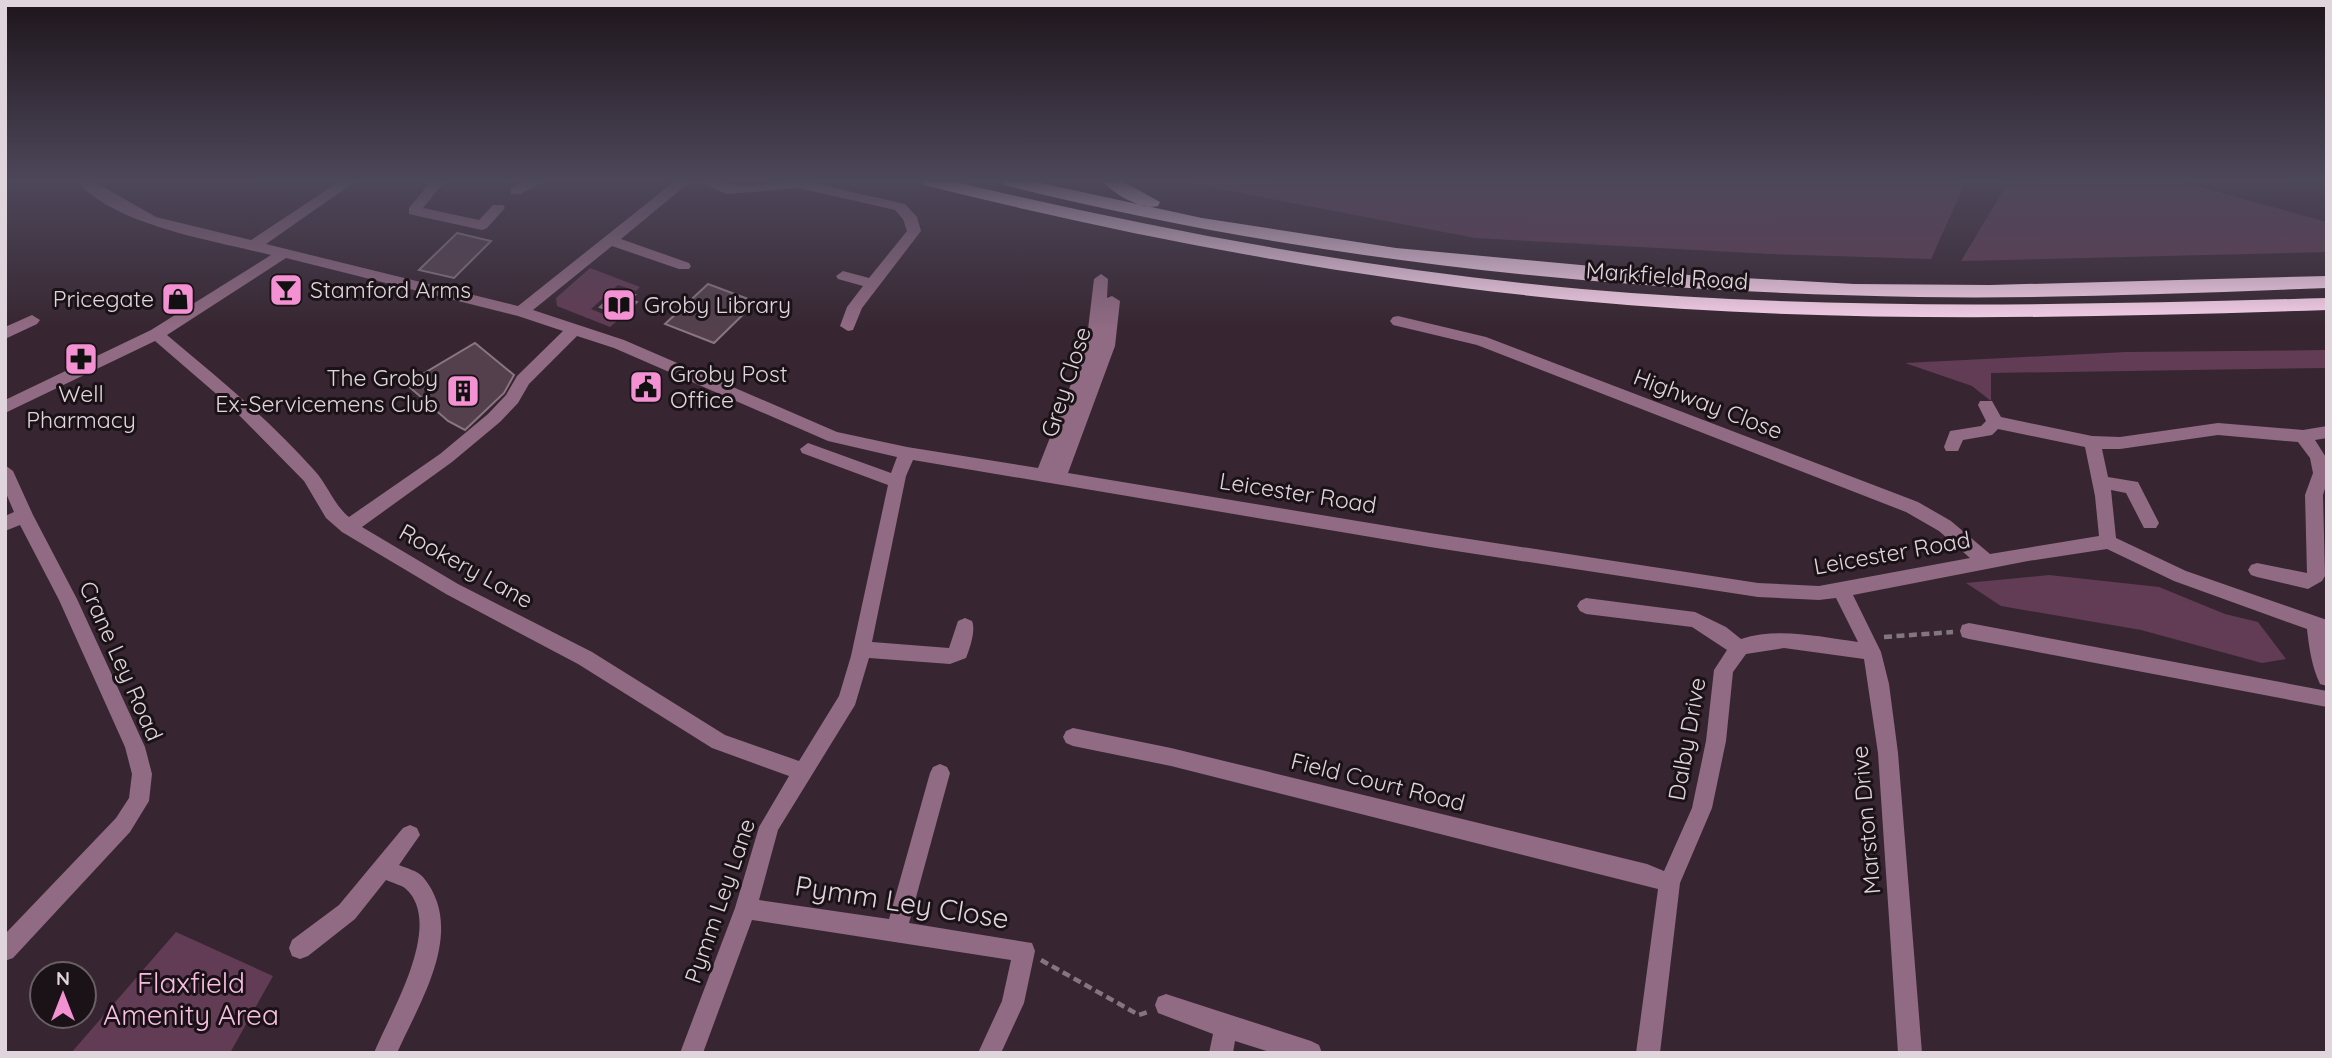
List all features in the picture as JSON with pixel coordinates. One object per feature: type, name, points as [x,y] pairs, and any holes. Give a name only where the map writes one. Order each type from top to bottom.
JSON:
[{"type":"highway","name":"Markfield Road","points":[[1139,230],[1374,271],[1581,295],[1832,309],[2018,311],[2327,304]]},
{"type":"highway","name":"Markfield Road","points":[[1252,230],[1341,246],[1582,273],[1789,287],[2007,290],[2327,282]]},
{"type":"street","points":[[193,230],[284,254]]},
{"type":"street","points":[[253,246],[276,230]]},
{"type":"street","points":[[521,312],[622,230]]},
{"type":"street","points":[[848,326],[855,307],[914,230]]},
{"type":"street","points":[[610,240],[684,266]]},
{"type":"street","points":[[5,407],[156,334],[284,254]]},
{"type":"street","name":"Leicester Road","points":[[284,254],[521,312],[619,344],[834,437],[907,453],[1417,538],[1758,590],[1819,593],[1986,561],[2108,542]]},
{"type":"street","points":[[844,276],[873,284]]},
{"type":"street","points":[[1051,476],[1094,346],[1101,279]]},
{"type":"street","name":"Grey Close","points":[[1051,476],[1107,346],[1112,301]]},
{"type":"street","points":[[5,334],[32,320]]},
{"type":"street","name":"Highway Close","points":[[1398,321],[1481,341],[1912,507],[1945,526],[1986,561]]},
{"type":"street","points":[[348,527],[446,458],[494,418],[512,399],[523,380],[573,330]]},
{"type":"street","name":"Rookery Lane","points":[[156,334],[234,400],[310,476],[332,513],[348,527],[452,589],[584,658],[719,742],[802,771]]},
{"type":"street","points":[[1986,405],[1991,427]]},
{"type":"street","points":[[1952,447],[1956,435],[1991,427],[2092,442],[2120,443],[2218,429],[2303,436],[2327,432]]},
{"type":"street","points":[[2257,570],[2308,582],[2316,576],[2315,542],[2320,524],[2314,495],[2321,473],[2318,457],[2303,436]]},
{"type":"street","points":[[2092,442],[2101,482],[2108,542],[2180,576],[2322,626],[2318,648],[2327,678]]},
{"type":"street","points":[[808,449],[897,482]]},
{"type":"street","name":"Pymm Ley Lane","points":[[691,1053],[746,908],[769,827],[848,699],[862,649],[897,482],[907,453]]},
{"type":"street","name":"Crane Ley Road","points":[[5,471],[130,734],[142,774],[139,801],[124,825],[5,950]]},
{"type":"street","points":[[2101,482],[2132,487],[2150,523]]},
{"type":"street","points":[[5,524],[24,515]]},
{"type":"street","name":"Marston Drive","points":[[1841,590],[1869,645],[1888,753],[1910,1053]]},
{"type":"street","points":[[1586,606],[1695,620],[1739,648],[1758,642],[1784,640],[1869,645]]},
{"type":"street","points":[[862,649],[950,656],[959,652],[965,626]]},
{"type":"street","points":[[1969,631],[2327,699]]},
{"type":"street","name":"Dalby Drive","points":[[1648,1053],[1669,883],[1702,808],[1716,741],[1724,670],[1739,648]]},
{"type":"street","name":"Field Court Road","points":[[1073,737],[1284,784],[1647,874],[1669,883]]},
{"type":"street","points":[[896,932],[940,772]]},
{"type":"street","points":[[300,948],[347,912],[410,835]]},
{"type":"street","points":[[383,868],[414,882],[427,905],[431,929],[427,959],[385,1053]]},
{"type":"street","name":"Pymm Ley Close","points":[[746,908],[1024,951],[1013,1003],[989,1053]]},
{"type":"street","points":[[1166,1005],[1311,1053]]},
{"type":"street","points":[[1221,1053],[1226,1027]]},
{"type":"path","points":[[1869,645],[1969,631]]},
{"type":"path","points":[[1024,951],[1139,1015],[1166,1005]]},
{"type":"green space","points":[[1435,230],[1944,230],[1931,259],[1771,254],[1475,238]]},
{"type":"green space","points":[[1979,230],[2327,230],[2327,252],[1961,261]]},
{"type":"green space","points":[[590,268],[640,287],[636,291],[618,285],[591,309],[618,320],[610,327],[557,306],[556,298]]},
{"type":"green space","points":[[2327,350],[2327,368],[1991,373],[1991,401],[1972,386],[1905,363],[2126,352]]},
{"type":"green space","points":[[2049,575],[2159,587],[2225,614],[2258,622],[2286,659],[2262,663],[2141,630],[2001,606],[1966,583]]},
{"type":"green space","name":"Flaxfield Amenity Area","points":[[176,932],[273,976],[230,1053],[71,1053],[91,1030],[98,1030],[98,1022]]},
{"type":"building","points":[[457,233],[491,241],[454,278],[419,270]]},
{"type":"building","points":[[708,284],[756,302],[714,343],[665,324]]},
{"type":"building","name":"Groby Library","points":[[619,290],[635,295],[630,300],[637,302],[623,315],[600,307]]},
{"type":"building","name":"The Groby Ex-Servicemens Club","points":[[475,343],[514,375],[504,393],[465,430],[448,421],[406,384]]},
{"type":"place","name":"Stamford Arms","points":[[286,290]]},
{"type":"place","name":"Pricegate","points":[[178,299]]},
{"type":"place","name":"Groby Library","points":[[619,305]]},
{"type":"place","name":"Well Pharmacy","points":[[81,359]]},
{"type":"place","name":"Groby Post Office","points":[[646,387]]},
{"type":"place","name":"The Groby Ex-Servicemens Club","points":[[463,391]]}]
